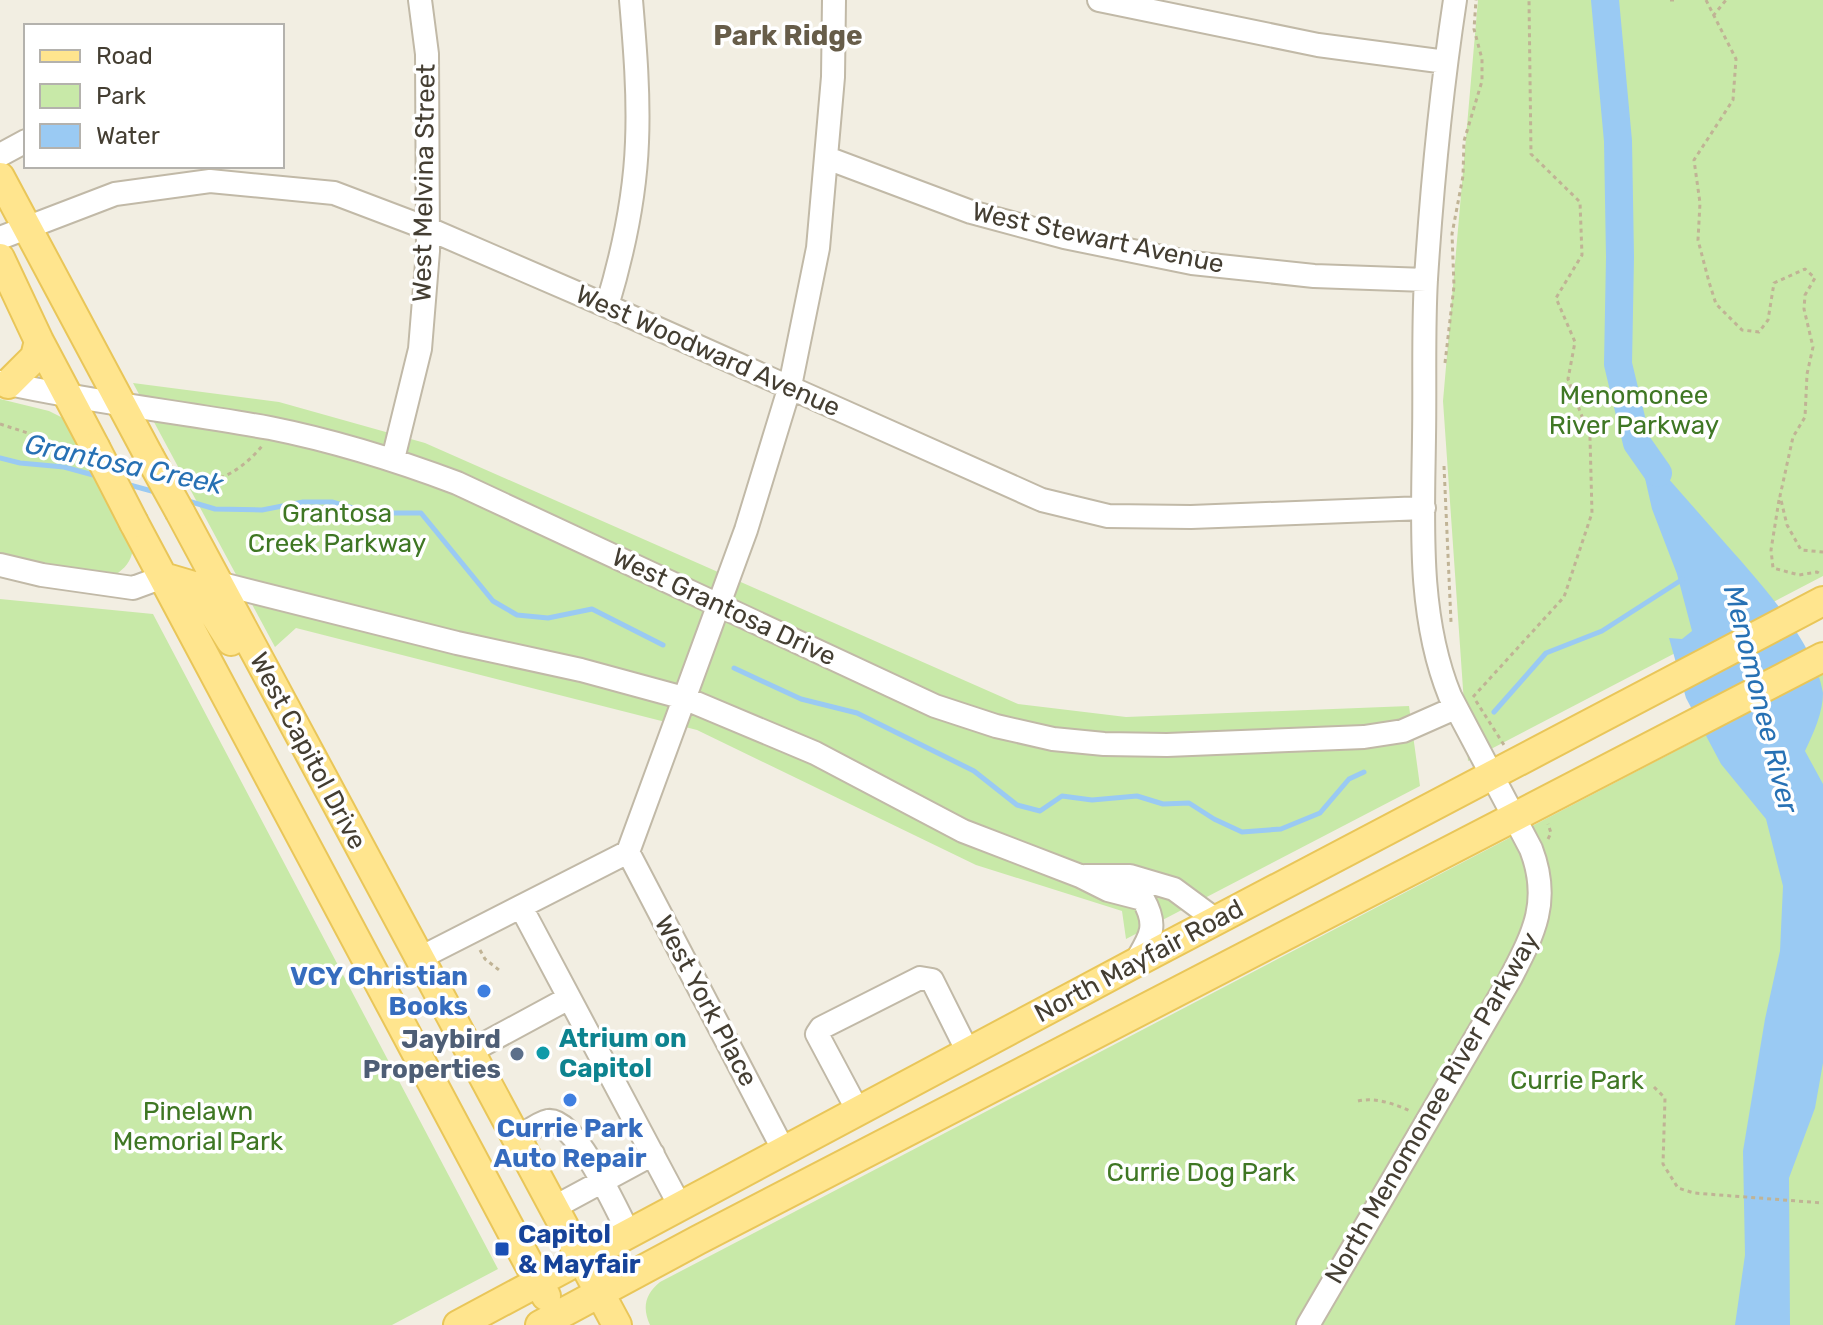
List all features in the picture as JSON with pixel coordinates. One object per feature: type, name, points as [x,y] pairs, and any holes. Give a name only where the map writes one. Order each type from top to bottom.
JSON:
[{"type":"main road","name":"West Capitol Drive","points":[[0,177],[617,1325]]},
{"type":"main road","name":"West Capitol Drive","points":[[0,258],[39,341],[134,523],[539,1282],[553,1322]]},
{"type":"main road","points":[[4,383],[17,377],[35,357],[39,341]]},
{"type":"main road","points":[[185,522],[180,555],[163,577],[197,587],[227,640],[256,655]]},
{"type":"main road","name":"North Mayfair Road","points":[[458,1325],[1216,920],[1811,608]]},
{"type":"main road","name":"North Mayfair Road","points":[[553,1322],[598,1292],[1822,657]]},
{"type":"street","name":"West Melvina Street","points":[[393,459],[420,349],[429,229],[427,54],[420,0]]},
{"type":"street","points":[[607,306],[627,230],[637,144],[631,0]]},
{"type":"street","points":[[418,959],[628,852],[746,530],[790,386],[818,248],[833,77],[834,0]]},
{"type":"street","points":[[1099,0],[1303,42],[1446,62]]},
{"type":"street","name":"North Menomonee River Parkway","points":[[1308,1325],[1510,979],[1537,922],[1541,900],[1538,866],[1492,776],[1464,702],[1440,671],[1434,648],[1427,586],[1424,508],[1426,280],[1446,62],[1455,0]]},
{"type":"street","points":[[0,155],[24,142]]},
{"type":"street","name":"West Stewart Avenue","points":[[827,158],[971,212],[1064,237],[1192,263],[1314,276],[1426,280]]},
{"type":"street","name":"West Woodward Avenue","points":[[0,238],[115,194],[210,181],[334,193],[429,229],[607,306],[1042,500],[1108,516],[1191,517],[1424,508]]},
{"type":"street","name":"West Grantosa Drive","points":[[4,383],[69,397],[271,429],[393,459],[457,483],[935,706],[996,726],[1053,739],[1167,745],[1364,737],[1403,731],[1464,702]]},
{"type":"street","points":[[0,565],[42,575],[133,588],[163,577]]},
{"type":"street","points":[[218,583],[457,643],[581,670],[684,698],[815,753],[963,831],[1080,876],[1108,890],[1143,899],[1151,914],[1152,934],[1135,963]]},
{"type":"street","name":"West York Place","points":[[628,852],[784,1151]]},
{"type":"street","points":[[1080,876],[1130,876],[1174,889],[1216,920]]},
{"type":"street","points":[[521,907],[680,1206]]},
{"type":"street","points":[[858,1111],[817,1034],[821,1028],[920,978],[932,980],[968,1052]]},
{"type":"street","points":[[469,1052],[569,998]]},
{"type":"street","points":[[516,1139],[549,1121],[578,1140],[629,1234]]},
{"type":"street","points":[[553,1208],[653,1154]]},
{"type":"path","points":[[1445,371],[1445,345],[1454,286],[1452,234],[1463,176],[1464,141],[1482,81],[1482,59],[1474,29],[1476,0]]},
{"type":"path","points":[[1464,702],[1564,597],[1592,513],[1590,438],[1568,379],[1575,342],[1556,298],[1582,255],[1580,202],[1531,154],[1529,0]]},
{"type":"path","points":[[1670,0],[1677,0]]},
{"type":"path","points":[[1706,0],[1736,59],[1733,100],[1694,160],[1700,203],[1698,240],[1716,304],[1742,330],[1759,332],[1768,320],[1774,283],[1805,269],[1815,278],[1805,295],[1804,309],[1813,347],[1807,374],[1805,417],[1793,437],[1771,550],[1773,568],[1799,575],[1817,572],[1822,575]]},
{"type":"path","points":[[1713,16],[1726,0]]},
{"type":"path","points":[[1444,454],[1452,634]]},
{"type":"path","points":[[1780,496],[1787,525],[1801,550],[1823,552]]},
{"type":"path","points":[[1464,702],[1468,688]]},
{"type":"path","points":[[1464,702],[1506,749]]},
{"type":"path","points":[[470,933],[485,959],[499,970]]},
{"type":"path","points":[[1654,1087],[1665,1098],[1663,1164],[1678,1188],[1694,1193],[1823,1203]]},
{"type":"path","points":[[1358,1101],[1366,1099],[1394,1105],[1427,1121]]},
{"type":"green space","name":"Menomonee River Parkway","points":[[1478,0],[1823,0],[1823,576],[1468,761],[1443,401]]},
{"type":"green space","name":"Grantosa Creek Parkway","points":[[133,383],[279,402],[425,443],[1018,704],[1126,717],[1409,706],[1420,786],[1126,939],[1122,911],[976,865],[697,730],[296,628],[275,647]]},
{"type":"green space","points":[[0,399],[49,411],[65,419],[133,549],[127,564],[115,575],[0,555]]},
{"type":"green space","name":"Pinelawn Memorial Park","points":[[0,599],[153,614],[498,1269],[392,1325],[0,1325]]},
{"type":"green space","name":"Currie Park","points":[[1823,674],[1823,1325],[650,1325],[646,1302],[660,1282]]},
{"type":"water","points":[[1637,443],[1781,609],[1808,652],[1823,693],[1819,716],[1805,751],[1823,784],[1823,1063],[1815,1108],[1789,1178],[1790,1325],[1735,1325],[1745,1255],[1743,1151],[1780,951],[1783,886],[1766,819],[1721,764],[1686,698],[1669,638],[1682,639],[1692,631],[1677,574],[1652,509]]},
{"type":"waterway","name":"Menomonee River","points":[[1605,0],[1618,141],[1618,364],[1637,443],[1658,473]]},
{"type":"waterway","name":"Grantosa Creek","points":[[0,458],[64,467],[97,476]]},
{"type":"waterway","name":"Grantosa Creek","points":[[126,484],[159,493]]},
{"type":"waterway","name":"Grantosa Creek","points":[[188,501],[215,509],[262,510],[303,502],[332,502],[370,513],[421,513],[493,601],[517,615],[548,618],[592,609],[663,645]]},
{"type":"waterway","points":[[1494,712],[1546,653],[1602,631],[1683,579]]},
{"type":"waterway","name":"Grantosa Creek","points":[[734,668],[801,699],[857,713],[974,771],[1017,805],[1040,811],[1062,796],[1092,800],[1137,796],[1163,804],[1189,803],[1242,832],[1281,829],[1320,813],[1349,779],[1364,772]]},
{"type":"place","name":"VCY Christian Books","points":[[484,991]]},
{"type":"place","name":"Atrium on Capitol","points":[[543,1053]]},
{"type":"place","name":"Jaybird Properties","points":[[517,1054]]},
{"type":"place","name":"Currie Park Auto Repair","points":[[570,1100]]},
{"type":"place","name":"Capitol & Mayfair","points":[[502,1249]]},
{"type":"district","name":"Park Ridge","points":[[788,35]]},
{"type":"park label","name":"Currie Dog Park","points":[[1201,1172]]}]
